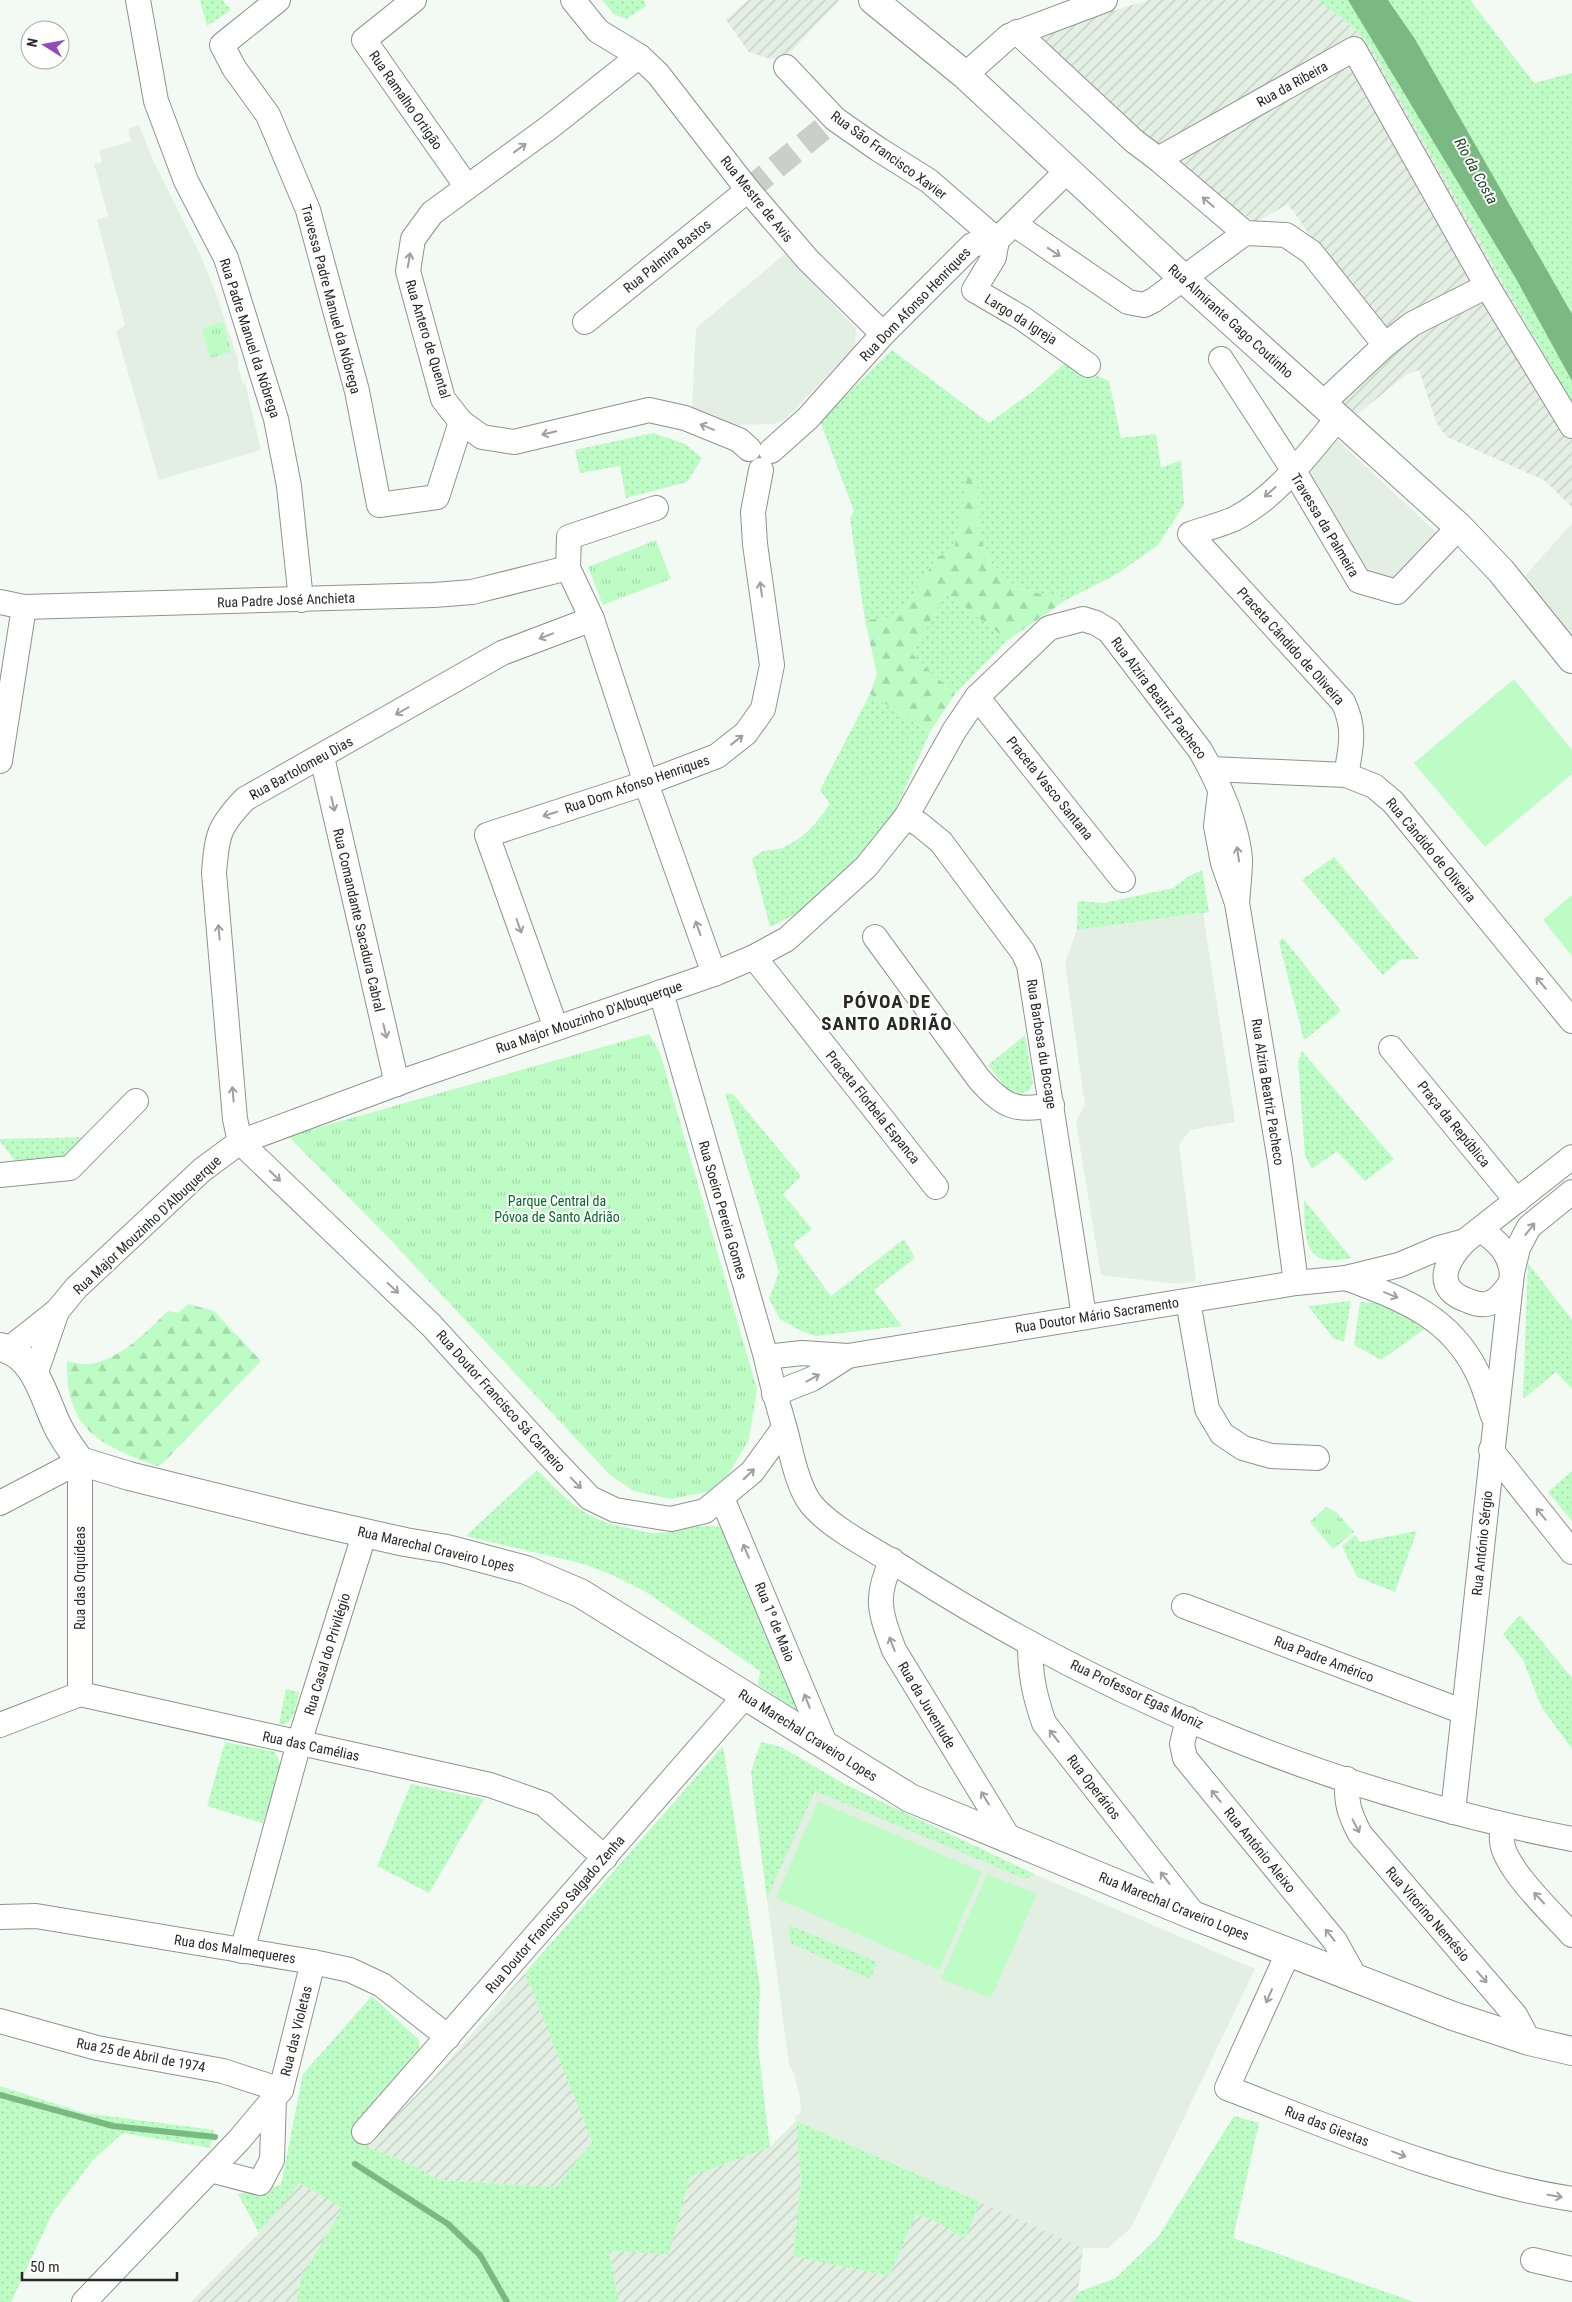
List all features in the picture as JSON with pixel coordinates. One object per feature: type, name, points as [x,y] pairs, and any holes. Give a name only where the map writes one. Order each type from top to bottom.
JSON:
[{"type":"street","name":"Rua Padre Manuel da Nóbrega","points":[[138,0],[156,101],[186,181],[226,258],[276,419],[289,486],[301,600]]},
{"type":"street","name":"Travessa Padre Manuel da Nóbrega","points":[[278,0],[222,45],[234,68],[268,115],[308,210],[357,391],[379,505],[438,497],[462,422]]},
{"type":"street","name":"Rua Ramalho Ortigão","points":[[414,0],[364,40],[467,187]]},
{"type":"street","name":"Rua Mestre de Avis","points":[[573,0],[598,31],[639,56],[658,74],[748,190],[808,260],[883,334]]},
{"type":"street","name":"Rua Almirante Gago Coutinho","points":[[873,0],[965,75],[1183,278],[1459,527],[1501,571],[1572,659]]},
{"type":"street","points":[[965,75],[1009,36],[1105,0]]},
{"type":"street","points":[[1017,32],[1134,141],[1245,233],[1286,235],[1311,252],[1385,345]]},
{"type":"street","name":"Rua da Ribeira","points":[[1158,159],[1354,49],[1487,286],[1572,426]]},
{"type":"street","name":"Rua Antero de Quental","points":[[639,56],[551,126],[432,213],[413,239],[408,271],[443,399],[462,422],[482,437],[514,442],[649,410],[685,418],[739,440],[761,457]]},
{"type":"street","name":"Rua São Francisco Xavier","points":[[786,67],[835,119],[878,150],[929,181],[997,240]]},
{"type":"street","points":[[997,240],[1067,171]]},
{"type":"street","name":"Rua Palmira Bastos","points":[[585,322],[748,190]]},
{"type":"street","points":[[1014,224],[1128,302],[1144,305],[1154,300],[1245,233]]},
{"type":"street","name":"Rua Dom Afonso Henriques","points":[[556,1028],[487,835],[646,783],[717,756],[746,733],[763,709],[772,664],[755,544],[753,512],[761,457],[808,418],[883,334],[972,245],[997,240]]},
{"type":"street","name":"Largo da Igreja","points":[[997,240],[994,257],[974,290],[1022,318],[1088,365]]},
{"type":"street","points":[[1294,471],[1330,411],[1385,345],[1412,324],[1487,286]]},
{"type":"street","name":"Travessa da Palmeira","points":[[1222,359],[1294,471],[1359,581],[1397,592],[1459,527]]},
{"type":"street","name":"Praceta Cândido de Oliveira","points":[[1294,471],[1258,503],[1234,519],[1190,534],[1343,702],[1351,718],[1352,746],[1346,775]]},
{"type":"street","points":[[656,508],[569,537],[568,568],[592,619],[646,783],[714,974]]},
{"type":"street","name":"Rua Padre José Anchieta","points":[[0,602],[24,607],[301,600],[472,592],[568,568]]},
{"type":"street","points":[[0,761],[24,607]]},
{"type":"street","name":"Rua Bartolomeu Dias","points":[[240,1142],[235,1119],[214,873],[216,841],[226,819],[245,799],[322,757],[502,653],[592,619]]},
{"type":"street","name":"Rua Major Mouzinho D'Albuquerque","points":[[35,1375],[57,1311],[76,1288],[202,1170],[240,1142],[397,1084],[714,974],[754,957],[787,939],[838,894],[866,866],[906,817],[954,731],[977,696],[1049,628],[1083,619],[1096,623],[1109,631]]},
{"type":"street","name":"Rua Alzira Beatriz Pacheco","points":[[1109,631],[1184,726],[1211,769],[1234,824],[1240,859],[1237,903],[1280,1161],[1296,1282]]},
{"type":"street","name":"Praceta Vasco Santana","points":[[977,696],[1123,880]]},
{"type":"street","name":"Rua Comandante Sacadura Cabral","points":[[322,757],[397,1084]]},
{"type":"street","name":"Rua Cândido de Oliveira","points":[[1211,769],[1346,775],[1374,786],[1394,802],[1572,1021]]},
{"type":"street","name":"Rua Barbosa du Bocage","points":[[906,817],[919,824],[940,842],[1023,952],[1029,965],[1084,1316]]},
{"type":"street","points":[[875,936],[979,1079],[993,1095],[1008,1105],[1029,1110],[1052,1106]]},
{"type":"street","name":"Praceta Florbela Espanca","points":[[754,957],[936,1187]]},
{"type":"street","name":"Rua Soeiro Pereira Gomes","points":[[661,992],[766,1357],[784,1428]]},
{"type":"street","name":"Praça da República","points":[[1391,1048],[1517,1201]]},
{"type":"street","points":[[0,1175],[70,1168],[136,1101]]},
{"type":"street","name":"Rua Doutor Francisco Sá Carneiro","points":[[240,1142],[431,1325],[590,1498],[615,1510],[671,1519],[705,1511],[752,1472],[784,1428]]},
{"type":"street","points":[[1450,1290],[1445,1280],[1450,1258],[1473,1235],[1572,1157]]},
{"type":"street","name":"Rua António Sérgio","points":[[1453,1812],[1511,1278],[1518,1248],[1529,1227],[1572,1192]]},
{"type":"street","points":[[1399,1265],[1473,1235],[1503,1248],[1510,1260],[1511,1278],[1501,1296],[1490,1303],[1478,1304]]},
{"type":"street","points":[[1399,1265],[1428,1270],[1460,1298],[1478,1304],[1488,1310],[1496,1318],[1504,1336]]},
{"type":"street","name":"Rua Doutor Mário Sacramento","points":[[766,1357],[802,1353],[848,1356],[1296,1282],[1346,1278],[1399,1265]]},
{"type":"street","points":[[1346,1278],[1398,1298],[1427,1314],[1446,1328],[1462,1346],[1478,1373],[1495,1422]]},
{"type":"street","points":[[1188,1301],[1207,1409],[1222,1434],[1243,1448],[1271,1456],[1317,1458]]},
{"type":"street","points":[[0,1502],[80,1461],[57,1426],[35,1375],[21,1358],[4,1348],[57,1311]]},
{"type":"street","name":"Rua Doutor Mário Sacramento","points":[[774,1394],[812,1380],[848,1356]]},
{"type":"street","name":"Rua Professor Egas Moniz","points":[[784,1428],[794,1465],[808,1501],[827,1519],[942,1593],[1091,1674],[1188,1719],[1267,1751],[1347,1779],[1504,1826],[1572,1839]]},
{"type":"street","points":[[1491,1450],[1572,1552]]},
{"type":"street","name":"Rua Marechal Craveiro Lopes","points":[[80,1461],[169,1487],[405,1542],[447,1548],[526,1570],[580,1593],[910,1798],[1195,1916],[1454,2016],[1529,2041],[1572,2051]]},
{"type":"street","name":"Rua das Orquídeas","points":[[80,1461],[80,1694]]},
{"type":"street","name":"Rua 1º de Maio","points":[[722,1498],[826,1746]]},
{"type":"street","name":"Rua Casal do Privilégio","points":[[242,1951],[299,1743],[364,1532]]},
{"type":"street","name":"Rua da Juventude","points":[[892,1560],[885,1574],[879,1598],[882,1618],[894,1650],[1010,1840]]},
{"type":"street","name":"Rua Padre Américo","points":[[1184,1606],[1464,1712]]},
{"type":"street","name":"Rua Operários","points":[[1030,1642],[1030,1672],[1034,1696],[1044,1723],[1195,1916]]},
{"type":"street","points":[[0,1725],[80,1694]]},
{"type":"street","name":"Rua das Camélias","points":[[80,1694],[490,1785],[544,1804],[605,1858]]},
{"type":"street","name":"Rua Doutor Francisco Salgado Zenha","points":[[364,2132],[745,1696]]},
{"type":"street","name":"Rua António Aleixo","points":[[1188,1719],[1182,1744],[1185,1758],[1335,1941],[1355,1977]]},
{"type":"street","name":"Rua Vitorino Nemésio","points":[[1347,1779],[1346,1802],[1350,1816],[1360,1834],[1515,2015],[1529,2041]]},
{"type":"street","points":[[1504,1826],[1502,1843],[1509,1860],[1521,1878],[1572,1935]]},
{"type":"street","name":"Rua dos Malmequeres","points":[[0,1918],[36,1916],[313,1962],[350,1970],[382,1985],[448,2037]]},
{"type":"street","name":"Rua das Giestas","points":[[1289,1951],[1227,2088],[1408,2157],[1537,2194],[1572,2199]]},
{"type":"street","name":"Rua das Violetas","points":[[210,2170],[260,2182],[272,2160],[278,2094],[313,1962]]},
{"type":"street","name":"Rua 25 de Abril de 1974","points":[[0,2021],[97,2048],[223,2071],[278,2094]]},
{"type":"street","name":"Rua das Violetas","points":[[84,2302],[239,2140],[278,2094]]},
{"type":"street","points":[[1533,2260],[1572,2269]]},
{"type":"shaded area","points":[[748,0],[840,0],[784,59],[767,58],[749,52],[726,20]]},
{"type":"shaded area","points":[[1149,0],[1318,0],[1352,26],[1370,46],[1572,404],[1572,507],[1544,480],[1447,437],[1437,424],[1419,370],[1407,374],[1354,417],[1339,404],[1358,378],[1396,340],[1371,322],[1288,204],[1256,222],[1169,165],[1151,152],[1033,35]]},
{"type":"shaded area","points":[[139,125],[153,160],[198,250],[215,291],[239,363],[237,363],[243,384],[245,383],[261,450],[159,480],[116,331],[125,325],[97,220],[108,216],[94,164],[102,162],[99,150],[131,142],[128,129]]},
{"type":"shaded area","points":[[785,254],[856,329],[855,346],[785,420],[773,424],[734,425],[692,407],[696,328]]},
{"type":"shaded area","points":[[1331,434],[1444,540],[1394,586],[1366,579],[1300,468]]},
{"type":"shaded area","points":[[1572,523],[1572,642],[1525,576]]},
{"type":"shaded area","points":[[1203,913],[1235,1122],[1190,1130],[1179,1145],[1196,1281],[1178,1284],[1101,1275],[1076,1122],[1085,1105],[1065,963],[1077,930]]},
{"type":"shaded area","points":[[761,1742],[781,1747],[844,1784],[1034,1874],[1255,1969],[1131,2228],[1108,2248],[1083,2248],[796,2121],[795,2117],[801,2113],[800,2098],[794,2073],[789,2065],[752,1785],[754,1761]]},
{"type":"shaded area","points":[[525,1973],[592,2142],[556,2187],[439,2180],[409,2163],[365,2146],[434,2077]]},
{"type":"shaded area","points":[[796,2121],[801,2180],[793,2256],[916,2215],[929,2218],[965,2239],[980,2202],[1083,2248],[1078,2292],[1073,2302],[619,2302],[609,2251],[669,2253],[690,2177],[770,2147]]},
{"type":"shaded area","points":[[300,2183],[342,2208],[300,2280],[297,2302],[191,2302],[259,2233]]},
{"type":"green space","points":[[200,0],[222,0],[231,10],[207,26]]},
{"type":"green space","points":[[602,0],[644,0],[646,6],[626,19],[615,15]]},
{"type":"green space","points":[[1318,0],[1348,0],[1353,6],[1515,277],[1572,381],[1572,404],[1370,46],[1352,26]]},
{"type":"green space","points":[[1388,0],[1470,0],[1534,83],[1572,73],[1572,314],[1415,39]]},
{"type":"green space","points":[[223,322],[231,352],[210,358],[202,328]]},
{"type":"green space","points":[[892,350],[989,423],[1036,389],[1066,362],[1109,381],[1121,438],[1156,434],[1161,468],[1181,460],[1184,505],[1158,545],[1117,574],[1066,600],[1062,594],[1041,594],[1016,587],[992,564],[978,533],[977,479],[954,551],[937,557],[899,617],[865,620],[850,519],[854,511],[820,421]]},
{"type":"green space","points":[[653,433],[685,444],[702,458],[687,482],[626,498],[620,466],[580,473],[575,450]]},
{"type":"green space","points":[[967,477],[977,478],[978,533],[992,564],[1016,587],[1041,594],[1062,594],[1066,600],[1008,640],[946,593],[912,654],[955,694],[930,732],[870,694],[877,674],[865,620],[899,617],[937,557],[954,551]]},
{"type":"green space","points":[[656,540],[671,579],[603,605],[588,567]]},
{"type":"green space","points":[[946,593],[1008,640],[955,694],[912,654]]},
{"type":"green space","points":[[1514,679],[1572,750],[1572,774],[1485,847],[1414,763]]},
{"type":"green space","points":[[870,694],[930,732],[896,808],[871,848],[812,906],[770,927],[752,859],[766,850],[779,849],[798,839],[815,823],[830,804],[820,790]]},
{"type":"green space","points":[[1334,857],[1419,959],[1401,959],[1383,975],[1302,880]]},
{"type":"green space","points":[[1202,870],[1209,912],[1077,930],[1078,901],[1104,903],[1173,888],[1189,876]]},
{"type":"green space","points":[[1572,895],[1572,956],[1543,920]]},
{"type":"green space","points":[[1283,938],[1341,1011],[1304,1040],[1279,942]]},
{"type":"green space","name":"Parque Central da Póvoa de Santo Adrião","points":[[649,1034],[660,1053],[757,1389],[749,1440],[728,1475],[707,1492],[671,1499],[634,1491],[610,1475],[383,1232],[288,1136]]},
{"type":"green space","points":[[1025,1035],[1033,1083],[1028,1091],[1016,1095],[1009,1091],[988,1065]]},
{"type":"green space","points":[[1302,1051],[1394,1159],[1365,1181],[1337,1151],[1312,1169],[1305,1155],[1298,1061]]},
{"type":"green space","points":[[725,1093],[733,1094],[801,1176],[783,1194],[812,1229],[793,1244],[831,1296],[904,1239],[915,1258],[874,1290],[902,1326],[816,1336],[801,1331],[780,1319],[769,1299],[779,1272]]},
{"type":"green space","points":[[93,1137],[54,1165],[18,1165],[0,1141],[0,1139]]},
{"type":"green space","points":[[1304,1200],[1351,1258],[1327,1260],[1313,1252],[1306,1236]]},
{"type":"green space","points":[[1528,1263],[1572,1320],[1572,1389],[1556,1372],[1523,1399]]},
{"type":"green space","points":[[1351,1301],[1344,1342],[1333,1338],[1308,1306]]},
{"type":"green space","points":[[1360,1302],[1399,1305],[1429,1326],[1381,1360],[1354,1345]]},
{"type":"green space","points":[[188,1304],[214,1311],[261,1361],[163,1463],[157,1466],[119,1450],[90,1431],[80,1419],[72,1403],[68,1384],[67,1361],[91,1364],[113,1356],[133,1343],[168,1311],[178,1313]]},
{"type":"green space","points":[[537,1470],[579,1509],[602,1521],[656,1533],[700,1526],[724,1529],[798,1711],[758,1685],[760,1671],[646,1592],[610,1574],[584,1564],[466,1536]]},
{"type":"green space","points":[[1572,1471],[1572,1521],[1548,1492]]},
{"type":"green space","points":[[1326,1507],[1336,1512],[1354,1532],[1333,1549],[1310,1522]]},
{"type":"green space","points":[[1417,1531],[1395,1592],[1357,1577],[1342,1546],[1355,1535],[1360,1542]]},
{"type":"green space","points":[[1520,1615],[1572,1678],[1572,1749],[1542,1708],[1523,1660],[1503,1634]]},
{"type":"green space","points":[[286,1689],[299,1692],[296,1708],[288,1722],[279,1724]]},
{"type":"green space","points":[[225,1742],[275,1752],[281,1766],[263,1823],[207,1806]]},
{"type":"green space","points":[[761,1742],[781,1747],[844,1784],[1034,1874],[1025,1879],[815,1791],[767,1898],[751,1772]]},
{"type":"green space","points":[[723,1746],[760,1987],[758,2046],[770,2147],[690,2177],[669,2254],[609,2251],[619,2302],[297,2302],[300,2280],[342,2208],[300,2183],[259,2233],[238,2194],[281,2185],[303,2074],[372,1996],[419,2040],[419,2048],[364,2116],[365,2146],[409,2163],[439,2180],[556,2187],[592,2142],[525,1973]]},
{"type":"green space","points":[[411,1784],[484,1799],[429,1893],[377,1866]]},
{"type":"green space","points":[[818,1801],[982,1872],[939,1970],[776,1898]]},
{"type":"green space","points":[[987,1874],[1037,1894],[991,1998],[941,1979]]},
{"type":"green space","points":[[789,1925],[877,1962],[870,1979],[790,1943]]},
{"type":"green space","points":[[0,2086],[84,2113],[214,2130],[210,2148],[123,2133],[93,2160],[52,2214],[11,2302],[0,2302]]},
{"type":"green space","points":[[1234,2116],[1259,2123],[1233,2238],[1414,2302],[1073,2302],[1078,2292],[1116,2278],[1158,2237]]},
{"type":"green space","points":[[796,2121],[980,2202],[965,2239],[929,2218],[916,2215],[889,2276],[793,2256],[801,2180]]},
{"type":"water","name":"Rio da Costa","points":[[1348,0],[1388,0],[1415,39],[1572,314],[1572,381],[1515,277]]},
{"type":"waterway","points":[[0,2095],[113,2126],[215,2137]]},
{"type":"waterway","points":[[355,2164],[448,2224],[480,2255],[507,2302]]},
{"type":"tunnel","points":[[748,190],[835,119]]},
{"type":"district","name":"PÓVOA DE SANTO ADRIÃO","points":[[887,1012]]}]
